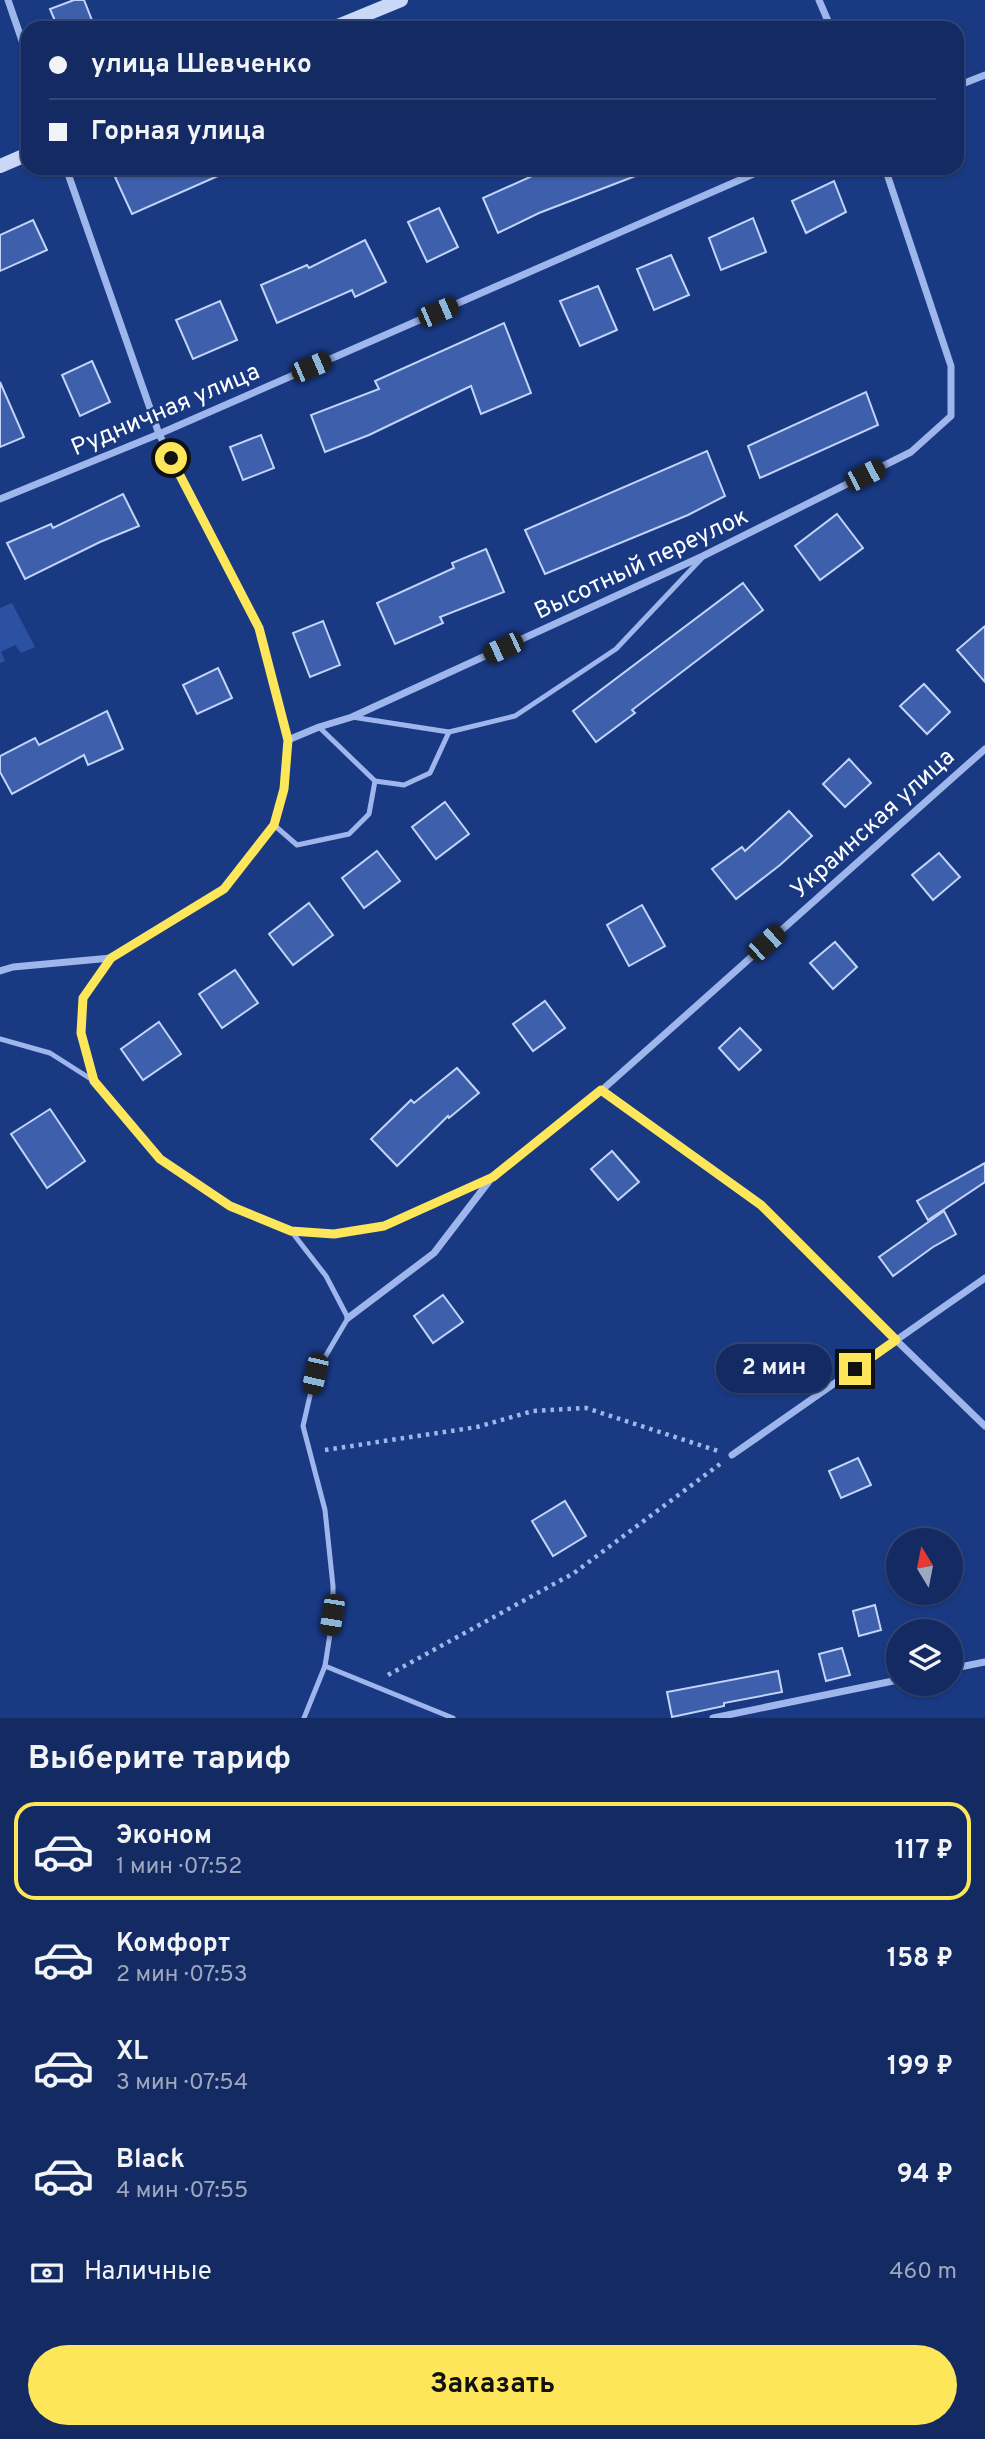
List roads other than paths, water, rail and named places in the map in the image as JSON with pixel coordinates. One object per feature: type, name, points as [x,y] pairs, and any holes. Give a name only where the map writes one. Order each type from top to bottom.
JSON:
[{"type":"main road","points":[[350,21],[401,0]]},
{"type":"main road","points":[[0,166],[21,157]]},
{"type":"street","points":[[8,0],[21,38]]},
{"type":"street","points":[[819,0],[828,21]]},
{"type":"street","points":[[964,83],[985,75]]},
{"type":"street","points":[[0,971],[13,967],[111,958],[224,889],[274,825],[284,789],[288,740],[259,628],[159,433],[68,175]]},
{"type":"street","name":"Рудничная улица","points":[[0,499],[159,433],[751,175]]},
{"type":"street","name":"Высотный переулок","points":[[288,740],[352,717],[704,556],[911,452],[951,416],[951,366],[887,175]]},
{"type":"street","name":"Украинская улица","points":[[348,1318],[434,1253],[493,1177],[601,1090],[985,749]]},
{"type":"street","points":[[601,1090],[761,1205],[985,1426]]},
{"type":"street","points":[[732,1455],[985,1278]]},
{"type":"street","points":[[963,1666],[985,1662]]},
{"type":"street","points":[[713,1718],[886,1682]]},
{"type":"lane","points":[[352,717],[449,732],[515,716],[616,649],[704,556]]},
{"type":"lane","points":[[319,727],[375,781],[404,785],[430,773],[449,732]]},
{"type":"lane","points":[[274,825],[297,845],[349,834],[369,814],[375,781]]},
{"type":"lane","points":[[94,1081],[81,1033],[83,998],[111,958]]},
{"type":"lane","points":[[0,1039],[50,1054],[94,1081],[160,1159],[230,1206],[291,1231],[334,1234],[384,1226],[493,1177]]},
{"type":"lane","points":[[291,1231],[326,1276],[348,1318],[315,1374],[303,1426],[325,1510],[333,1586],[332,1615],[324,1666],[304,1718]]},
{"type":"lane","points":[[324,1666],[453,1718]]}]
